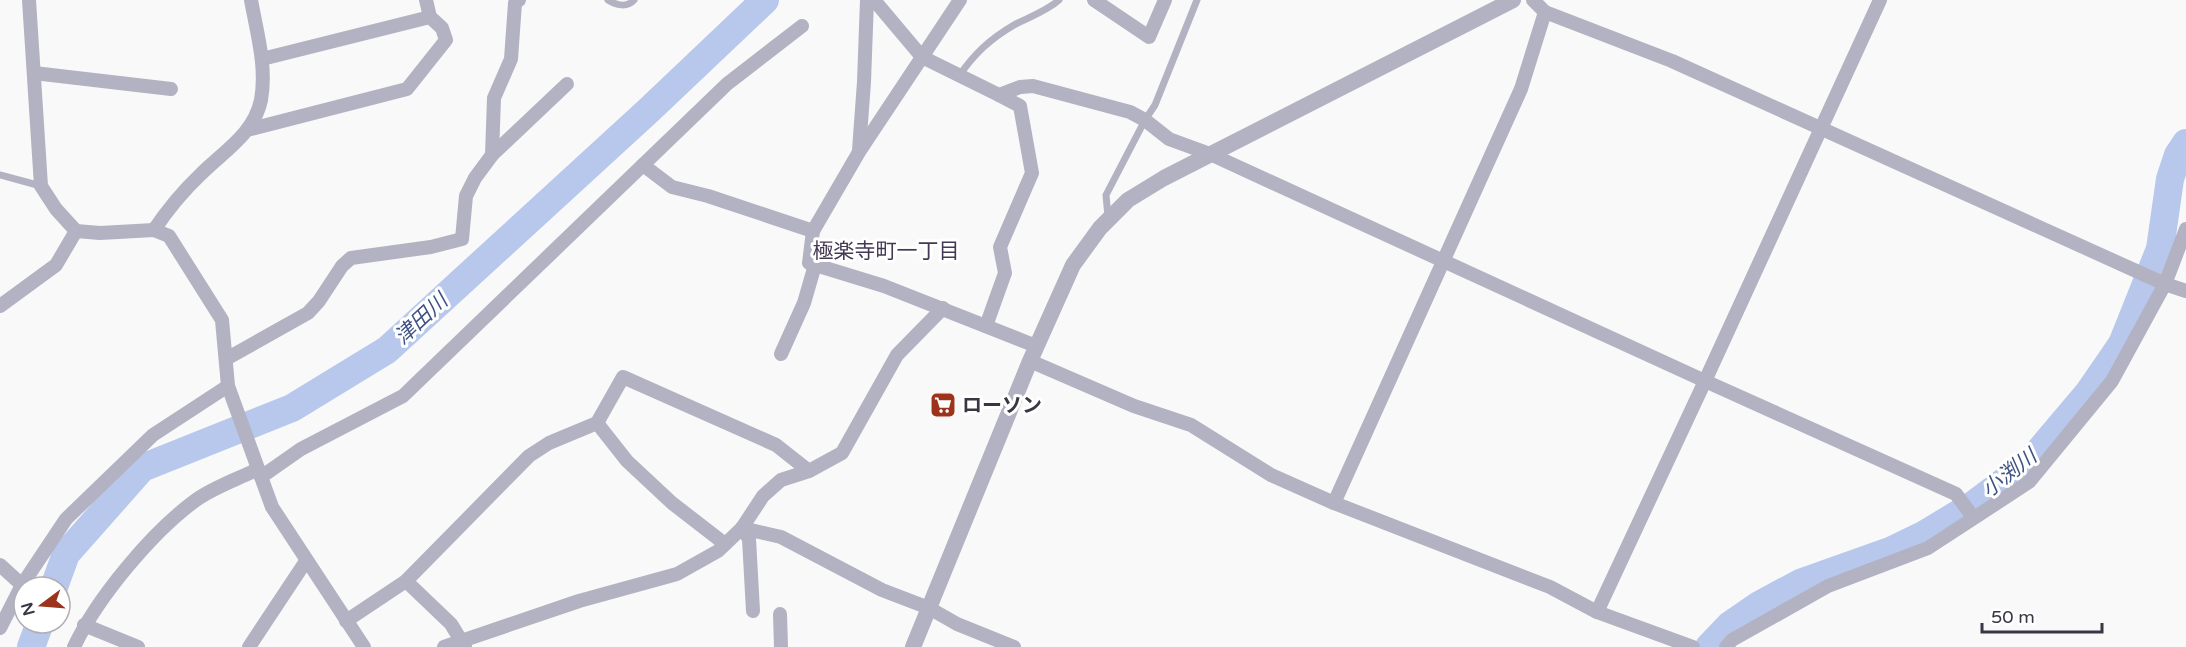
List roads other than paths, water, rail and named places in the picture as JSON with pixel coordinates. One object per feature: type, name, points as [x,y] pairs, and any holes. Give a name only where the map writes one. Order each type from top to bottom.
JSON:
[{"type":"street","points":[[29,0],[41,186],[56,209],[76,231],[100,233],[154,230],[169,236],[222,320],[228,386],[272,507],[364,647]]},
{"type":"street","points":[[154,230],[172,204],[202,172],[250,129],[261,102],[262,59],[251,0]]},
{"type":"street","points":[[250,129],[407,89],[446,40],[442,28],[430,18],[426,0]]},
{"type":"street","points":[[492,155],[494,98],[511,59],[515,3],[519,0]]},
{"type":"street","points":[[859,152],[867,0]]},
{"type":"street","points":[[874,0],[922,57],[1020,106],[1032,173],[1000,247],[1005,273],[986,326]]},
{"type":"street","points":[[960,0],[859,152],[813,231],[809,263],[884,286],[986,326],[1033,354],[1134,406],[1191,426],[1271,475],[1334,503],[1550,587],[1597,612],[1693,647]]},
{"type":"street","points":[[1094,0],[1109,4],[1149,37],[1165,0]]},
{"type":"street","points":[[913,647],[1033,354],[1073,265],[1109,219],[1128,200],[1210,154],[1513,0]]},
{"type":"street","points":[[1533,0],[1545,12],[1672,61],[2165,284],[2186,291]]},
{"type":"street","points":[[1597,612],[1880,0]]},
{"type":"street","points":[[1334,503],[1521,89],[1545,12]]},
{"type":"street","points":[[262,59],[430,18]]},
{"type":"street","points":[[74,647],[94,609],[133,560],[197,499],[403,396],[727,84],[802,26]]},
{"type":"street","points":[[34,73],[171,89]]},
{"type":"street","points":[[226,359],[308,313],[319,302],[342,267],[351,258],[431,247],[462,239],[466,196],[475,177],[492,155],[567,84]]},
{"type":"street","points":[[999,95],[1020,87],[1033,86],[1130,112],[1145,120],[1169,139],[1210,154],[1956,494],[1973,518]]},
{"type":"street","points":[[643,165],[672,187],[708,196],[813,231]]},
{"type":"street","points":[[1726,647],[1732,640],[1828,586],[1928,548],[2028,482],[2112,381],[2165,284],[2186,229]]},
{"type":"street","points":[[0,306],[56,265],[76,231]]},
{"type":"street","points":[[781,354],[804,303],[815,265]]},
{"type":"street","points":[[444,647],[463,644],[579,601],[677,574],[718,551],[742,528],[764,496],[781,480],[809,471],[842,453],[897,355],[943,308]]},
{"type":"street","points":[[346,621],[406,581],[529,456],[549,443],[597,423],[622,377],[776,445],[809,471]]},
{"type":"street","points":[[29,575],[66,519],[153,435],[228,386]]},
{"type":"street","points":[[597,423],[627,461],[672,503],[726,544]]},
{"type":"street","points":[[742,528],[782,537],[882,590],[929,608],[957,624],[1014,647]]},
{"type":"street","points":[[742,528],[749,539],[753,611]]},
{"type":"street","points":[[249,647],[306,561]]},
{"type":"street","points":[[0,565],[12,576]]},
{"type":"street","points":[[406,581],[451,624],[463,644]]},
{"type":"street","points":[[0,628],[12,605]]},
{"type":"street","points":[[780,614],[781,647]]},
{"type":"street","points":[[84,625],[138,647]]},
{"type":"lane","points":[[608,0],[627,5],[634,0]]},
{"type":"lane","points":[[959,76],[973,56],[987,44],[1012,26],[1059,0]]},
{"type":"lane","points":[[1109,219],[1106,195],[1155,105],[1197,0]]},
{"type":"lane","points":[[0,176],[41,186]]},
{"type":"waterway","name":"津田川","points":[[58,575],[66,554],[142,468],[292,408],[387,350],[648,111],[765,0]]},
{"type":"waterway","name":"小渕川","points":[[1709,647],[1730,625],[1759,605],[1800,583],[1890,551],[1925,534],[1973,505],[2029,463],[2089,392],[2122,344],[2160,249],[2170,179],[2178,155],[2186,143]]},
{"type":"waterway","name":"津田川","points":[[31,647],[36,635]]},
{"type":"place","name":"ローソン","points":[[943,405]]},
{"type":"district","name":"極楽寺町一丁目","points":[[886,251]]}]
